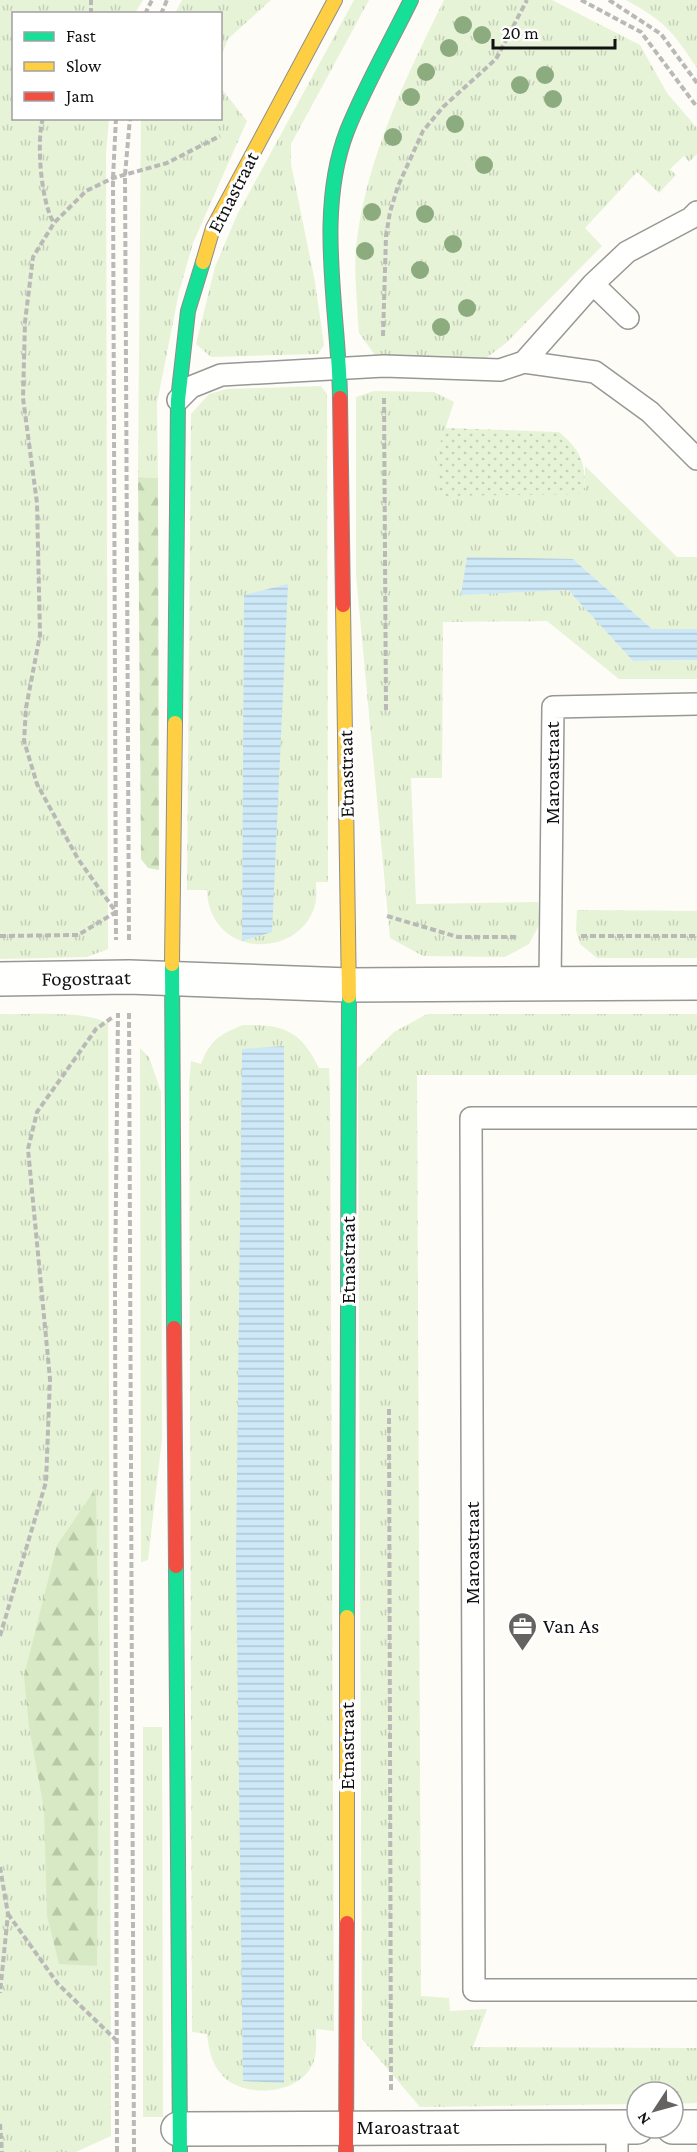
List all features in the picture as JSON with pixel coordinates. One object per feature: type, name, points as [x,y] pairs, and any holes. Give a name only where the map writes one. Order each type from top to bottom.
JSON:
[{"type":"street","name":"Etnastraat","points":[[179,2140],[172,978],[178,400],[188,311],[213,228],[335,0]]},
{"type":"street","name":"Etnastraat","points":[[346,2140],[349,985],[340,369],[332,241],[338,169],[347,132],[411,0]]},
{"type":"street","name":"Fogostraat","points":[[0,979],[123,977],[349,985]]},
{"type":"street","points":[[349,985],[697,982]]},
{"type":"street","name":"Maroastraat","points":[[179,2140],[624,2136]]},
{"type":"lane","points":[[524,362],[592,284],[627,252],[691,218],[697,212]]},
{"type":"lane","points":[[592,284],[628,318]]},
{"type":"lane","points":[[178,400],[191,387],[221,375],[384,366],[500,370],[524,362],[595,372],[650,412],[697,459]]},
{"type":"lane","name":"Maroastraat","points":[[550,984],[553,707],[697,704]]},
{"type":"lane","name":"Maroastraat","points":[[697,1118],[471,1118],[474,1990],[697,1990]]},
{"type":"path","points":[[384,366],[386,246],[390,212],[398,186],[423,131],[443,107],[495,59],[527,0]]},
{"type":"path","points":[[581,0],[641,32],[697,107]]},
{"type":"path","points":[[605,11],[611,0],[661,34],[697,83]]},
{"type":"path","points":[[43,120],[42,168],[47,212],[54,223]]},
{"type":"path","points":[[116,120],[113,178],[116,912],[123,977],[118,1013],[115,1286],[117,2152]]},
{"type":"path","points":[[130,120],[125,175],[123,977],[135,2152]]},
{"type":"path","points":[[116,912],[78,859],[37,784],[24,741],[26,708],[40,635],[37,503],[24,398],[25,322],[33,257],[54,223],[86,191],[113,178],[167,163],[229,131]]},
{"type":"path","points":[[0,936],[78,935],[116,912]]},
{"type":"path","points":[[0,1636],[46,1482],[50,1379],[28,1149],[37,1112],[96,1029],[118,1013]]},
{"type":"path","points":[[0,1866],[8,1914],[0,1993]]},
{"type":"path","points":[[8,1914],[58,1984],[118,2042]]},
{"type":"path","points":[[0,2124],[2,2152]]},
{"type":"green space","points":[[0,0],[143,0],[136,12],[12,12],[12,120],[109,120],[106,153],[108,949],[87,957],[0,959]]},
{"type":"green space","points":[[182,0],[271,0],[228,39],[222,54],[222,12],[176,12]]},
{"type":"green space","points":[[354,0],[369,0],[291,144],[291,164],[315,282],[324,345],[318,354],[211,357],[196,344],[215,267],[237,215]]},
{"type":"green space","points":[[444,0],[552,0],[640,45],[667,93],[697,128],[697,154],[689,162],[684,156],[670,169],[676,175],[659,193],[637,172],[585,228],[602,246],[505,344],[482,361],[375,355],[359,333],[356,249],[362,208],[391,116]]},
{"type":"green space","points":[[626,0],[697,0],[697,68],[667,28]]},
{"type":"green space","points":[[222,89],[247,121],[193,243],[179,292],[157,403],[158,478],[138,477],[141,120],[222,120]]},
{"type":"green space","points":[[321,386],[327,394],[328,882],[316,882],[315,905],[306,923],[292,936],[275,943],[256,944],[238,940],[223,929],[212,913],[207,890],[187,890],[191,414],[209,394],[227,389]]},
{"type":"green space","points":[[374,391],[434,392],[454,402],[437,453],[585,494],[585,466],[677,557],[697,557],[697,629],[652,629],[573,559],[462,594],[568,590],[633,661],[697,660],[697,679],[619,679],[547,621],[443,622],[442,778],[411,778],[416,904],[538,902],[539,925],[529,944],[505,957],[423,956],[390,938],[356,575],[356,397]]},
{"type":"green space","points":[[445,428],[559,432],[578,452],[581,459],[585,494],[439,496],[437,453]]},
{"type":"green space","points":[[138,477],[158,478],[159,870],[148,868],[141,859]]},
{"type":"green space","points":[[577,910],[697,911],[697,958],[597,958],[580,944],[576,930]]},
{"type":"green space","points":[[0,1014],[84,1016],[108,1023],[111,2136],[76,2152],[0,2152]]},
{"type":"green space","points":[[427,1014],[697,1014],[697,1075],[417,1075],[421,1996],[449,1998],[450,2011],[487,2009],[473,2047],[697,2048],[697,2103],[685,2104],[685,2080],[625,2080],[625,2104],[420,2107],[362,2039],[358,1068],[394,1032]]},
{"type":"green space","points":[[243,1025],[270,1026],[290,1032],[305,1046],[319,1068],[329,1068],[330,1088],[334,2031],[316,2029],[315,2055],[310,2069],[293,2084],[270,2090],[246,2089],[226,2079],[217,2069],[212,2058],[207,2034],[192,2032],[189,1085],[191,1061],[201,1064],[212,1043]]},
{"type":"green space","points":[[140,1048],[149,1057],[161,1092],[162,1439],[148,1560],[141,1562]]},
{"type":"green space","points":[[96,1488],[99,1689],[97,1966],[59,1964],[47,1916],[44,1809],[29,1727],[24,1676],[57,1545]]},
{"type":"green space","points":[[143,1727],[162,1727],[163,2117],[143,2117]]},
{"type":"water","points":[[467,557],[573,559],[652,629],[697,629],[697,660],[633,661],[568,590],[461,595]]},
{"type":"water","points":[[288,584],[272,932],[242,941],[244,595]]},
{"type":"water","points":[[284,1046],[284,2083],[243,2081],[236,1559],[242,1049]]},
{"type":"traffic: fast","points":[[340,398],[330,229],[337,163],[354,114],[411,0]]},
{"type":"traffic: fast","points":[[175,723],[178,400],[188,311],[203,262]]},
{"type":"traffic: fast","points":[[172,964],[174,1328]]},
{"type":"traffic: fast","points":[[347,1617],[349,996]]},
{"type":"traffic: fast","points":[[176,1566],[180,2152]]},
{"type":"traffic: slow","points":[[203,262],[213,228],[335,0]]},
{"type":"traffic: slow","points":[[343,605],[349,996]]},
{"type":"traffic: slow","points":[[172,964],[175,723]]},
{"type":"traffic: slow","points":[[347,1617],[347,1923]]},
{"type":"traffic: jam","points":[[340,398],[343,605]]},
{"type":"traffic: jam","points":[[174,1328],[176,1566]]},
{"type":"traffic: jam","points":[[346,2152],[347,1923]]},
{"type":"place","name":"Van As","points":[[522,1652]]}]
